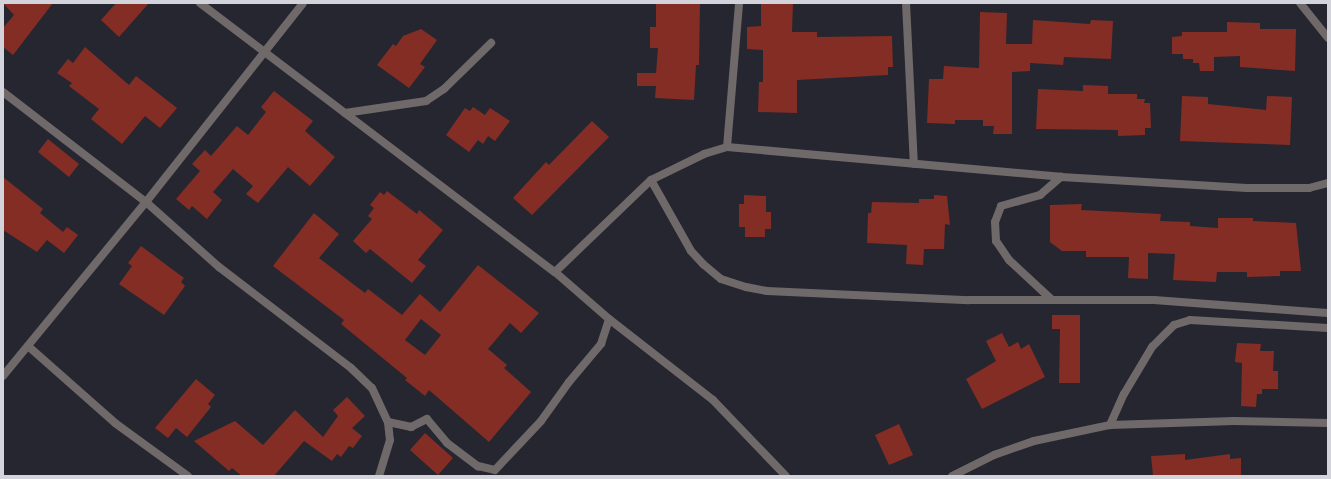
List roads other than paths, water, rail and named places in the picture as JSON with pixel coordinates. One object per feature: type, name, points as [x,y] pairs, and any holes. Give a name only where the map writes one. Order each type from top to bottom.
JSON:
[{"type":"street","points":[[200,3],[555,272],[609,319],[713,400],[786,476]]},
{"type":"street","points":[[3,376],[266,53],[303,3]]},
{"type":"street","points":[[727,147],[739,3]]},
{"type":"street","points":[[906,3],[914,164]]},
{"type":"street","points":[[1300,3],[1328,38]]},
{"type":"street","points":[[345,113],[426,101],[444,89],[491,43]]},
{"type":"street","points":[[3,92],[146,202],[219,267],[351,368],[376,394],[388,422],[389,451],[380,476]]},
{"type":"street","points":[[555,272],[651,180],[704,154],[727,147],[1061,177],[1247,188],[1309,188],[1328,183]]},
{"type":"street","points":[[1051,298],[1009,260],[996,241],[995,222],[1001,206],[1040,195],[1061,177]]},
{"type":"street","points":[[651,180],[692,251],[703,264],[721,279],[746,287],[767,291],[932,298],[1154,300],[1328,313]]},
{"type":"street","points":[[388,422],[410,427],[427,419],[447,443],[478,466],[495,470],[541,421],[569,382],[601,344],[609,319]]},
{"type":"street","points":[[1110,425],[1124,394],[1152,347],[1174,325],[1190,320],[1204,320],[1328,328]]},
{"type":"street","points":[[28,346],[115,422],[188,476]]},
{"type":"street","points":[[956,475],[994,455],[1034,441],[1110,425],[1234,421],[1328,423]]}]
